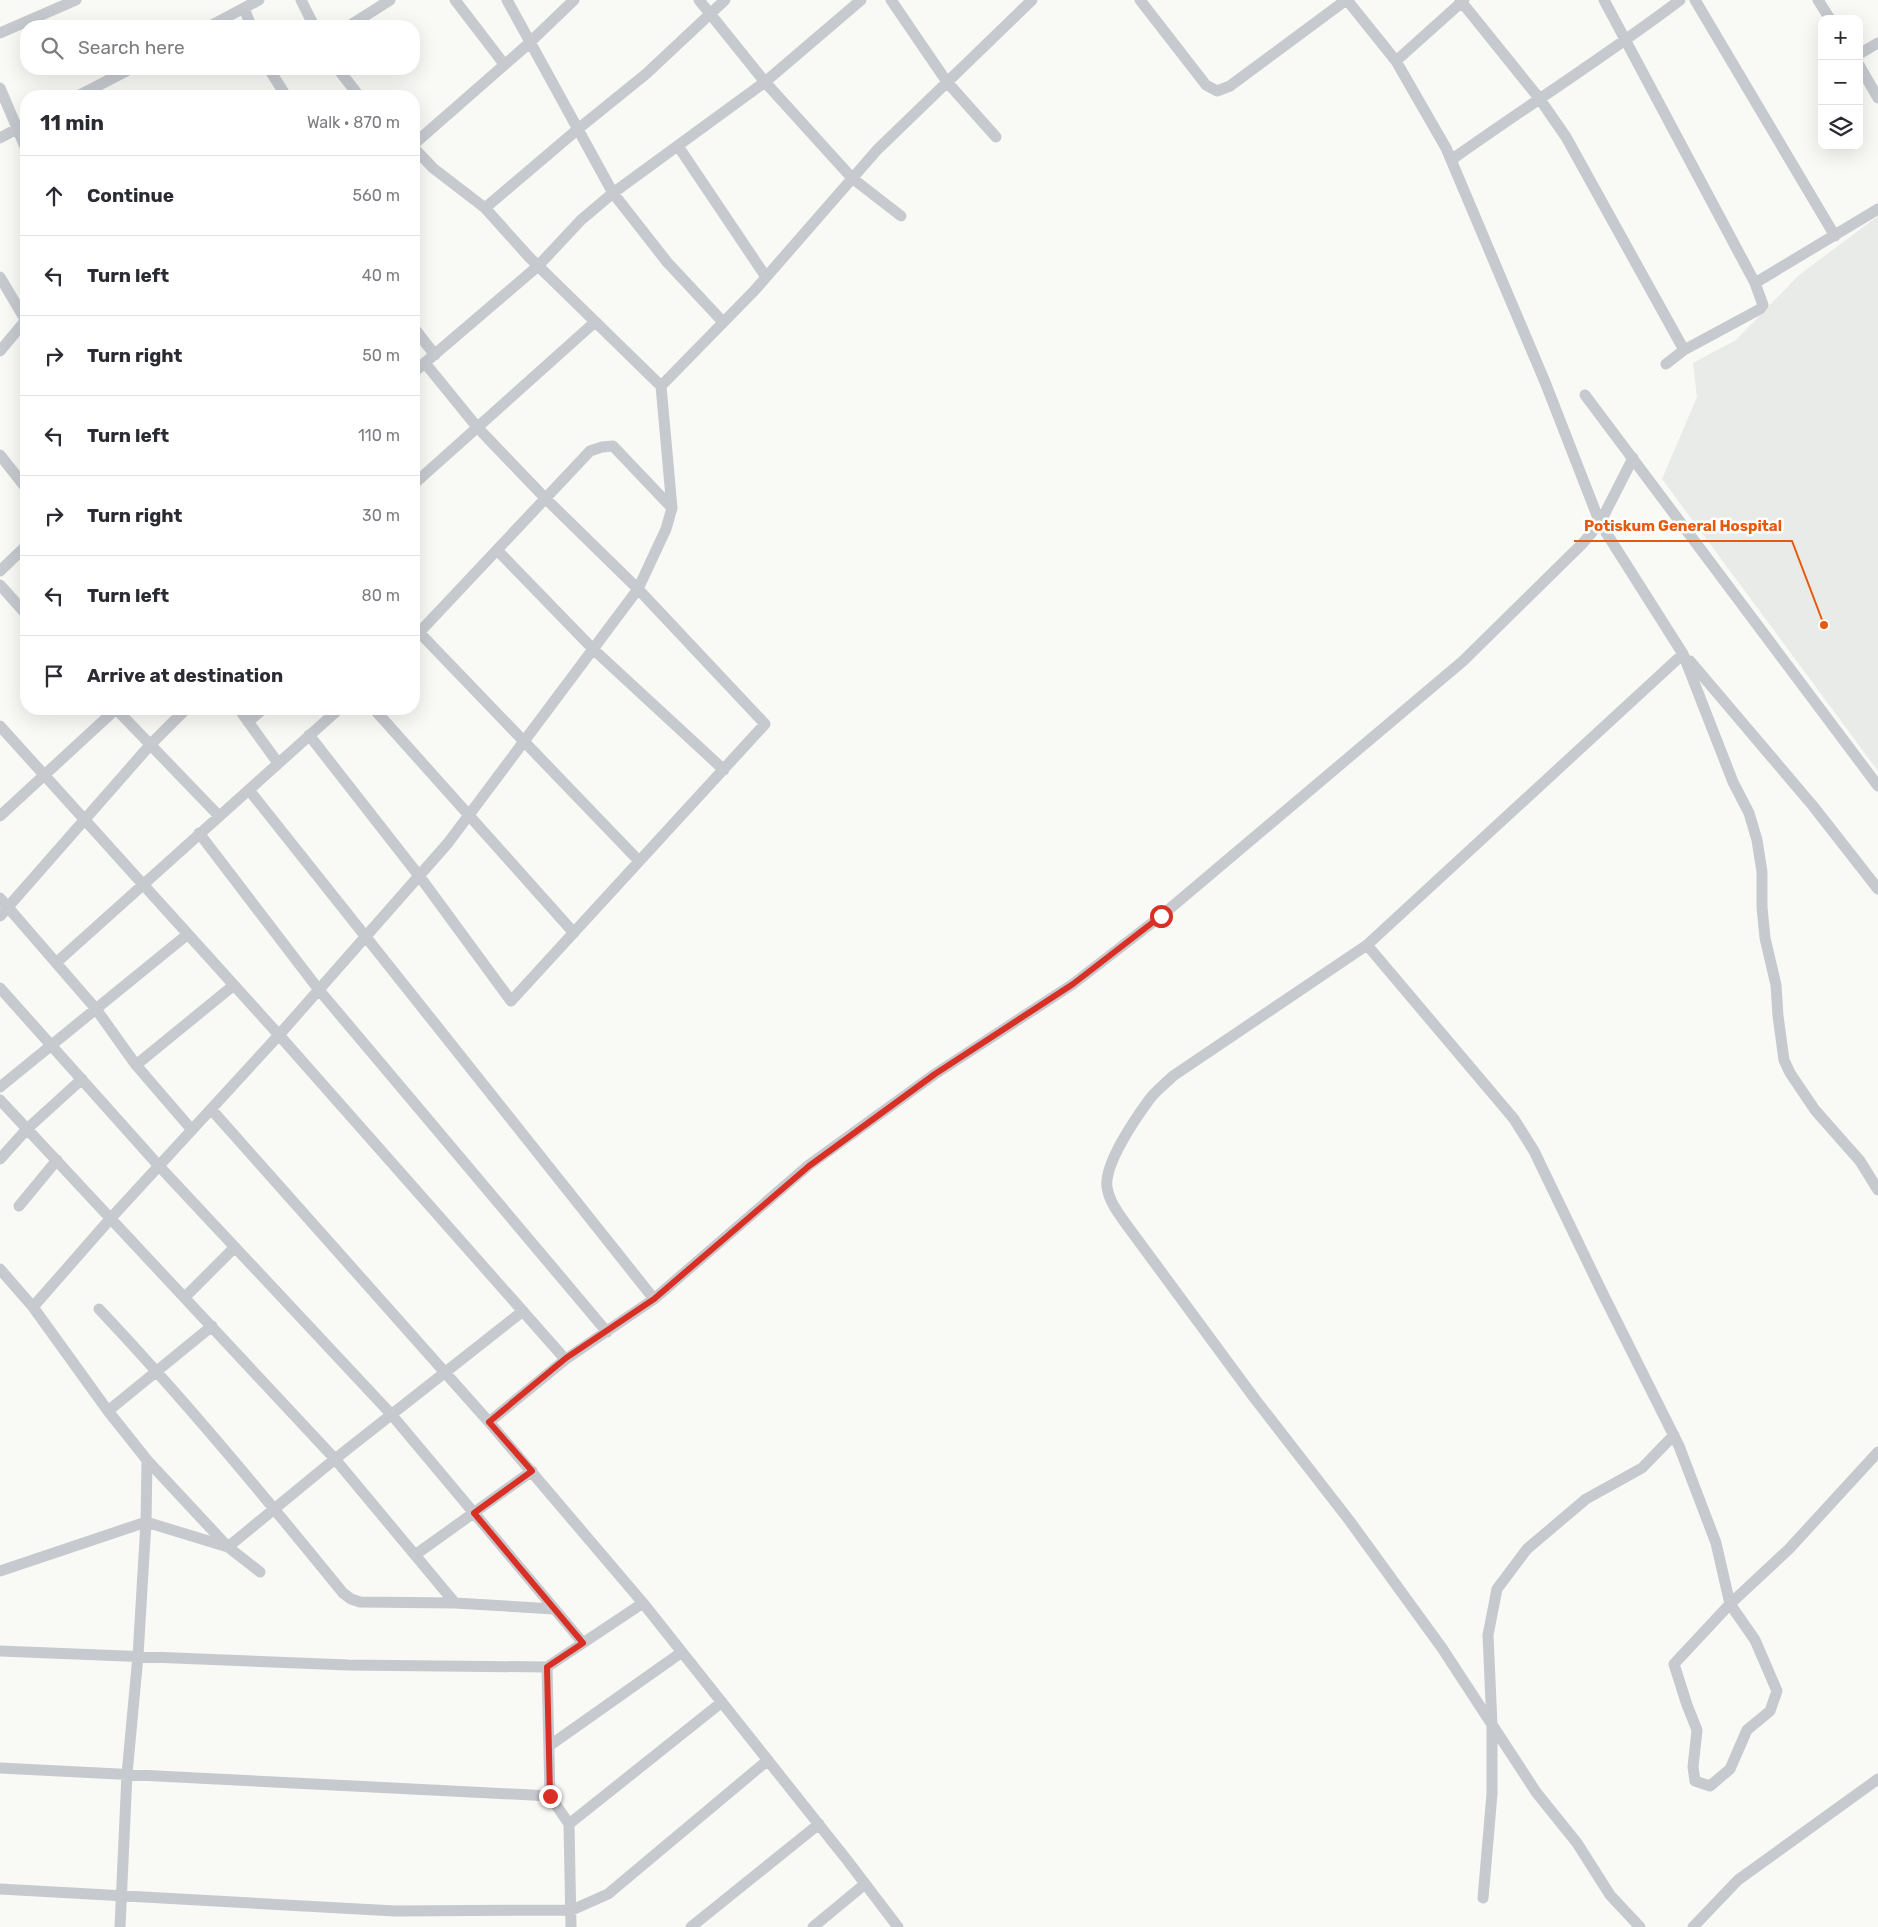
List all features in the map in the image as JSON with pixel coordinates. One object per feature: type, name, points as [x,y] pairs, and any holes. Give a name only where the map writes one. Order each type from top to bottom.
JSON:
[{"type":"street","points":[[30,20],[76,0]]},
{"type":"street","points":[[221,20],[260,0]]},
{"type":"street","points":[[301,0],[311,20]]},
{"type":"street","points":[[358,20],[390,0]]},
{"type":"street","points":[[454,0],[504,64]]},
{"type":"street","points":[[507,0],[613,193],[667,262],[723,322]]},
{"type":"street","points":[[420,139],[530,43],[574,0]]},
{"type":"street","points":[[699,0],[765,82],[852,178],[901,216]]},
{"type":"street","points":[[485,208],[646,74],[725,0]]},
{"type":"street","points":[[420,367],[538,266],[581,220],[613,193],[765,82],[861,0]]},
{"type":"street","points":[[891,0],[947,82],[996,138]]},
{"type":"street","points":[[661,386],[766,277],[877,150],[1032,0]]},
{"type":"street","points":[[1140,0],[1206,85],[1217,91],[1230,86],[1346,0],[1396,61],[1451,160],[1545,382],[1600,523],[1683,654],[1813,806],[1878,889]]},
{"type":"street","points":[[1604,0],[1755,283],[1763,305],[1760,309],[1684,350],[1666,364]]},
{"type":"street","points":[[1451,160],[1539,98],[1627,40],[1680,0]]},
{"type":"street","points":[[1695,0],[1834,236]]},
{"type":"street","points":[[1818,0],[1827,15]]},
{"type":"street","points":[[1396,61],[1462,1],[1539,98],[1582,165],[1684,350]]},
{"type":"street","points":[[244,8],[249,20]]},
{"type":"street","points":[[0,33],[20,24]]},
{"type":"street","points":[[1863,52],[1878,43]]},
{"type":"street","points":[[1863,72],[1878,98]]},
{"type":"street","points":[[90,90],[118,75]]},
{"type":"street","points":[[273,75],[282,90]]},
{"type":"street","points":[[343,75],[354,90]]},
{"type":"street","points":[[0,88],[20,123]]},
{"type":"street","points":[[0,138],[20,127]]},
{"type":"street","points":[[678,146],[766,277]]},
{"type":"street","points":[[33,1307],[158,1166],[279,1035],[448,843],[638,589],[666,529],[672,508],[661,386],[538,266],[485,208],[433,168],[420,154]]},
{"type":"street","points":[[1755,283],[1878,209]]},
{"type":"street","points":[[0,277],[20,310]]},
{"type":"street","points":[[420,479],[595,322]]},
{"type":"street","points":[[0,351],[20,327]]},
{"type":"street","points":[[420,336],[434,355]]},
{"type":"street","points":[[309,735],[420,877],[511,1001],[765,724],[638,589],[546,499],[477,427],[425,363]]},
{"type":"street","points":[[1585,394],[1878,786]]},
{"type":"street","points":[[420,628],[498,550],[590,452],[602,447],[613,446],[672,508]]},
{"type":"street","points":[[0,455],[20,480]]},
{"type":"street","points":[[489,1422],[565,1359],[654,1299],[809,1166],[935,1074],[1073,984],[1161,916],[1463,661],[1583,543],[1600,523],[1633,458]]},
{"type":"street","points":[[498,550],[593,649],[724,770]]},
{"type":"street","points":[[0,571],[20,552]]},
{"type":"street","points":[[0,585],[20,607]]},
{"type":"street","points":[[420,638],[525,741],[639,861]]},
{"type":"street","points":[[1640,1927],[1610,1895],[1577,1844],[1536,1792],[1442,1648],[1355,1528],[1254,1399],[1126,1224],[1113,1205],[1107,1186],[1110,1166],[1126,1136],[1150,1099],[1173,1076],[1367,945],[1683,654]]},
{"type":"street","points":[[1683,654],[1734,782],[1749,813],[1757,840],[1762,872],[1762,907],[1765,938],[1776,985],[1784,1060],[1790,1073],[1816,1110],[1860,1162],[1878,1190]]},
{"type":"street","points":[[0,816],[109,715]]},
{"type":"street","points":[[122,715],[219,816]]},
{"type":"street","points":[[180,715],[151,744],[85,820],[2,907],[57,962],[96,1009],[136,1065],[192,1130]]},
{"type":"street","points":[[243,715],[278,763]]},
{"type":"street","points":[[248,722],[256,715]]},
{"type":"street","points":[[57,962],[332,715]]},
{"type":"street","points":[[379,715],[470,814],[574,933]]},
{"type":"street","points":[[0,726],[279,1035],[565,1359]]},
{"type":"street","points":[[249,790],[654,1299]]},
{"type":"street","points":[[199,833],[318,990],[607,1332]]},
{"type":"street","points":[[0,1087],[188,934]]},
{"type":"street","points":[[1367,945],[1514,1119],[1534,1151],[1603,1294],[1674,1434],[1716,1543],[1730,1604],[1755,1640],[1777,1691],[1770,1711],[1747,1730],[1730,1769],[1710,1786],[1695,1781],[1693,1767],[1697,1730],[1674,1664],[1730,1604],[1788,1549],[1878,1452]]},
{"type":"street","points":[[136,1065],[234,985]]},
{"type":"street","points":[[0,988],[158,1166],[391,1414],[583,1643]]},
{"type":"street","points":[[0,1160],[27,1129],[82,1079]]},
{"type":"street","points":[[0,1100],[335,1459],[455,1603]]},
{"type":"street","points":[[211,1109],[532,1471],[643,1603],[819,1824],[898,1927]]},
{"type":"street","points":[[19,1206],[57,1160]]},
{"type":"street","points":[[185,1297],[235,1247]]},
{"type":"street","points":[[0,1269],[33,1307],[108,1411],[147,1460],[228,1547],[260,1572]]},
{"type":"street","points":[[99,1309],[157,1371],[275,1509],[343,1593],[351,1599],[360,1602],[455,1603],[554,1609]]},
{"type":"street","points":[[228,1547],[391,1414],[523,1311]]},
{"type":"street","points":[[108,1411],[212,1326]]},
{"type":"street","points":[[1483,1898],[1492,1794],[1492,1725],[1488,1634],[1497,1589],[1527,1549],[1586,1499],[1642,1468],[1674,1434]]},
{"type":"street","points":[[120,1927],[127,1774],[138,1656],[146,1522],[147,1460]]},
{"type":"street","points":[[415,1555],[532,1471]]},
{"type":"street","points":[[0,1571],[146,1522],[228,1547]]},
{"type":"street","points":[[0,1650],[348,1665],[547,1667],[643,1603]]},
{"type":"street","points":[[549,1746],[682,1652]]},
{"type":"street","points":[[547,1667],[550,1796],[569,1824],[571,1927]]},
{"type":"street","points":[[569,1824],[722,1702]]},
{"type":"street","points":[[0,1890],[395,1911],[572,1910],[608,1894],[768,1760]]},
{"type":"street","points":[[0,1768],[550,1796]]},
{"type":"street","points":[[1693,1927],[1738,1880],[1878,1779]]},
{"type":"street","points":[[691,1927],[819,1824]]},
{"type":"street","points":[[813,1927],[866,1884]]},
{"type":"shaded area","points":[[1878,216],[1878,771],[1662,479],[1697,397],[1693,363],[1736,340],[1799,275]]},
{"type":"place","name":"Potiskum General Hospital","points":[[1824,625]]},
{"type":"route","points":[[550,1796],[547,1667],[583,1643],[474,1513],[532,1471],[489,1422],[566,1358],[654,1299],[809,1166],[935,1074],[1073,984],[1161,916]]}]
